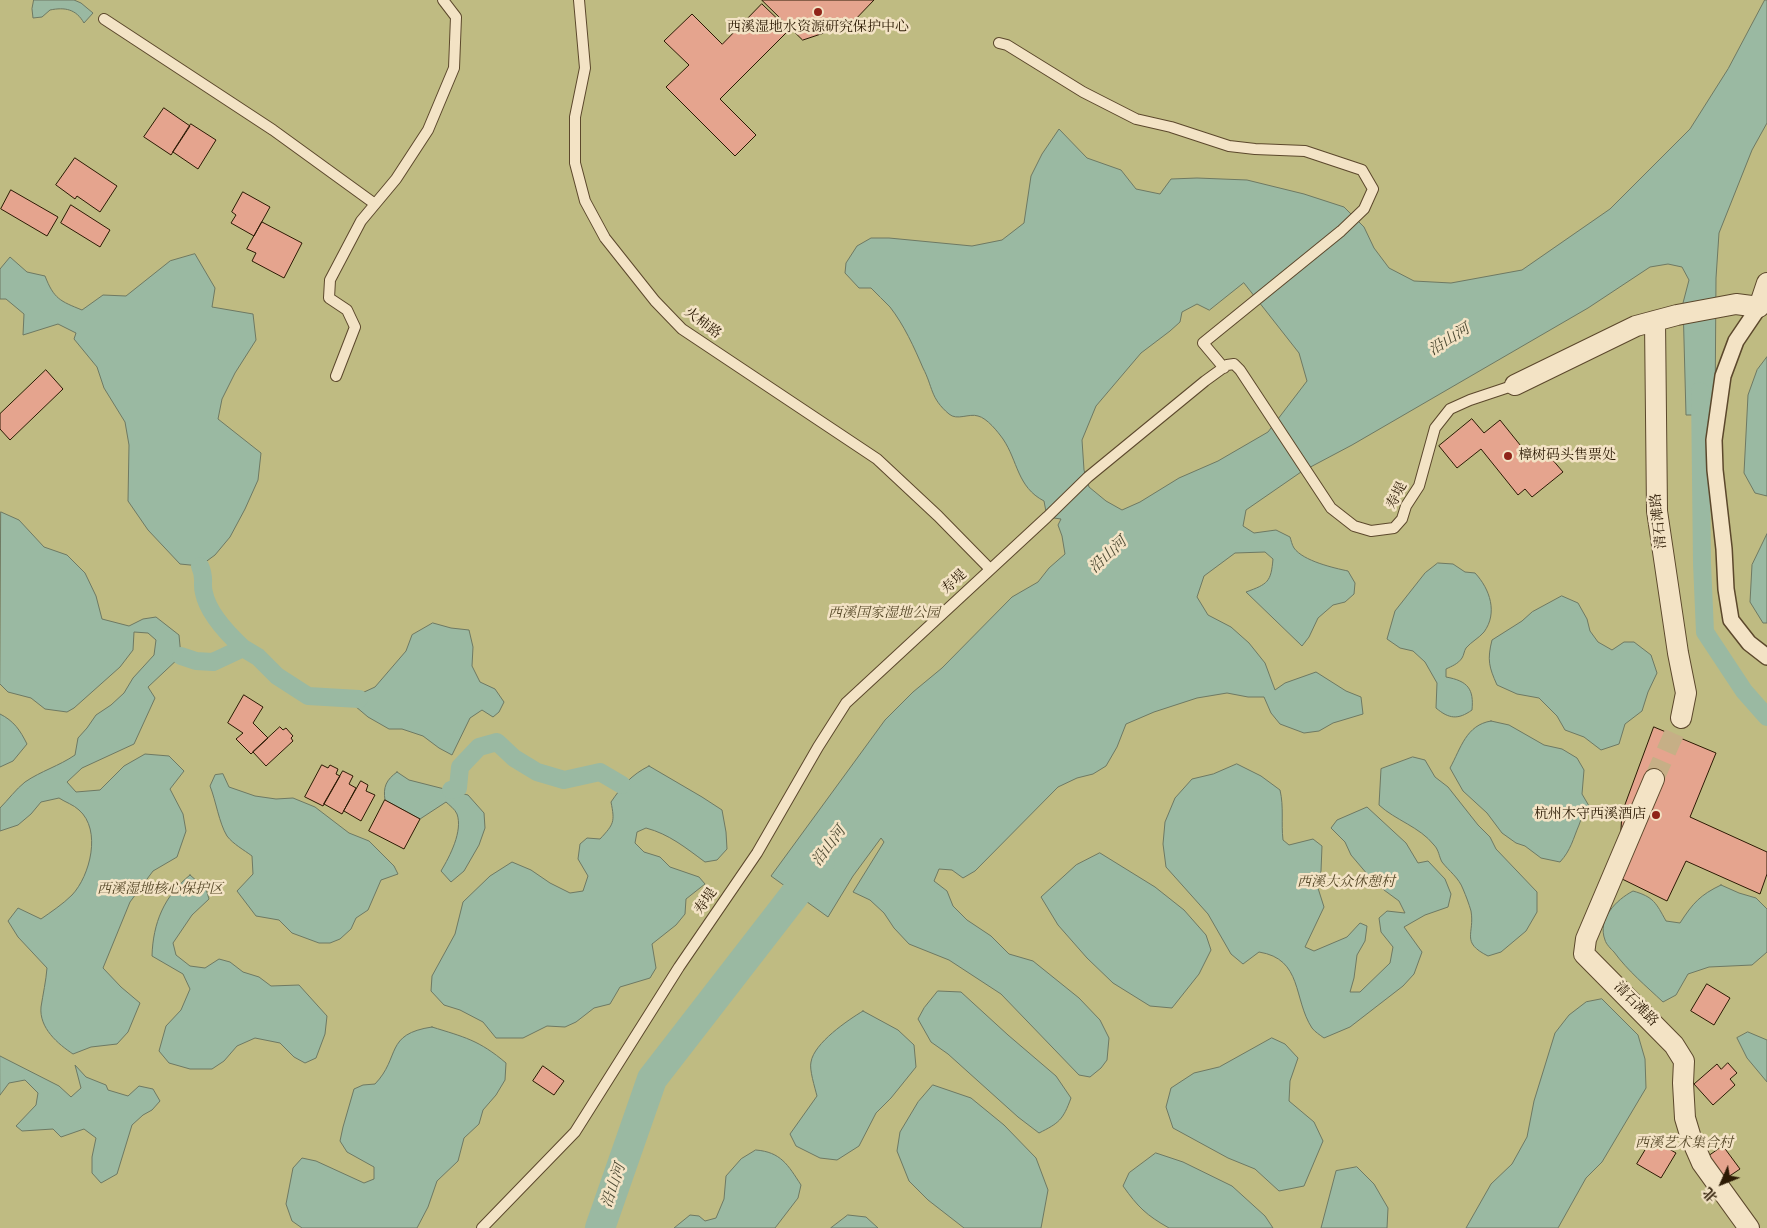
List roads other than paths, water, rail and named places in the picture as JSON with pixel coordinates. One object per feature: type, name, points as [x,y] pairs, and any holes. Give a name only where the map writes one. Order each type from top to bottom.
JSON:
[{"type":"street","points":[[1767,283],[1760,307],[1736,341],[1723,376],[1714,440],[1726,589],[1731,620],[1749,643],[1767,657]]},
{"type":"street","points":[[1515,385],[1636,326],[1677,315],[1736,304],[1760,307]]},
{"type":"street","name":"清石滩路","points":[[1655,321],[1657,511],[1678,653],[1686,693],[1681,718]]},
{"type":"street","name":"清石滩路","points":[[1654,779],[1586,939],[1584,954],[1674,1045],[1684,1061],[1685,1118],[1695,1146],[1702,1163],[1749,1228]]},
{"type":"lane","points":[[336,376],[355,326],[347,310],[330,298],[330,280],[361,221],[396,179],[428,130],[454,68],[456,17],[443,0]]},
{"type":"lane","name":"火柿路","points":[[579,0],[585,68],[575,117],[575,163],[585,201],[605,238],[655,301],[682,328],[877,459],[938,516],[990,569]]},
{"type":"lane","points":[[104,19],[273,130],[375,204]]},
{"type":"lane","points":[[999,43],[1083,92],[1136,119],[1171,127],[1229,146],[1305,151],[1362,170],[1373,189],[1364,209],[1341,231],[1203,343],[1224,368]]},
{"type":"lane","name":"寿堤","points":[[482,1228],[575,1132],[679,967],[757,854],[818,747],[846,703],[1088,477],[1205,381],[1227,365],[1234,364],[1240,370],[1310,480],[1331,508],[1354,526],[1371,531],[1394,528],[1402,519],[1406,506],[1419,486],[1435,428],[1450,409],[1470,400],[1515,385]]},
{"type":"water","points":[[34,0],[74,0],[93,13],[84,23],[74,12],[65,9],[50,10],[42,17],[33,18]]},
{"type":"water","points":[[1765,0],[1767,0],[1767,123],[1752,150],[1719,233],[1716,278],[1715,415],[1686,415],[1683,303],[1689,280],[1682,267],[1668,264],[1650,267],[1588,308],[1352,445],[1301,472],[1246,510],[1243,526],[1254,533],[1276,530],[1290,537],[1294,548],[1304,557],[1348,571],[1355,583],[1354,594],[1345,602],[1333,605],[1318,618],[1309,637],[1302,646],[1246,592],[1264,584],[1271,573],[1273,559],[1265,552],[1235,553],[1204,576],[1197,597],[1208,615],[1231,627],[1249,643],[1265,663],[1275,690],[1285,683],[1316,672],[1346,691],[1361,697],[1363,714],[1333,723],[1319,731],[1304,733],[1280,724],[1271,713],[1264,697],[1248,697],[1227,693],[1197,698],[1154,712],[1126,724],[1117,747],[1106,766],[1093,774],[1077,778],[1058,787],[975,871],[963,878],[952,870],[939,869],[934,881],[947,891],[953,906],[967,920],[991,936],[1009,954],[1033,961],[1079,998],[1100,1020],[1109,1038],[1107,1060],[1101,1068],[1090,1077],[1079,1075],[1001,994],[949,960],[909,944],[894,928],[884,913],[870,900],[853,892],[884,842],[881,838],[853,876],[828,917],[771,876],[885,720],[913,692],[942,668],[1012,597],[1038,582],[1049,568],[1065,554],[1058,525],[1061,519],[1047,517],[1044,501],[1028,489],[1003,439],[989,422],[981,417],[974,415],[952,416],[938,403],[912,344],[890,307],[871,288],[859,288],[845,273],[846,263],[857,246],[871,238],[972,246],[1002,240],[1024,223],[1031,176],[1042,154],[1059,129],[1087,158],[1121,170],[1136,189],[1160,194],[1171,179],[1247,180],[1304,194],[1344,207],[1364,227],[1374,248],[1389,268],[1414,281],[1451,283],[1522,270],[1610,209],[1690,129],[1728,69]],"holes":[[[1244,283],[1299,353],[1307,381],[1268,432],[1218,461],[1179,478],[1140,502],[1122,510],[1106,501],[1089,487],[1084,470],[1082,440],[1096,406],[1141,353],[1180,322],[1182,312],[1197,304],[1209,310]]]},
{"type":"water","points":[[195,254],[215,288],[212,307],[253,314],[256,340],[235,373],[222,399],[218,419],[261,453],[258,480],[230,537],[215,555],[200,566],[180,564],[148,530],[128,501],[129,445],[125,422],[104,388],[97,367],[74,339],[76,333],[58,324],[23,335],[24,314],[6,299],[0,299],[0,269],[10,257],[27,272],[45,276],[51,290],[59,298],[82,310],[103,295],[126,296],[170,261]]},
{"type":"water","points":[[1767,357],[1767,496],[1755,493],[1744,473],[1748,395],[1757,370]]},
{"type":"water","points":[[1,512],[19,520],[44,547],[67,555],[85,573],[96,596],[102,619],[129,626],[143,619],[156,617],[179,635],[181,656],[148,687],[155,698],[134,744],[82,768],[67,782],[76,792],[100,790],[124,766],[145,754],[169,756],[184,771],[170,789],[183,814],[186,831],[177,857],[153,871],[130,902],[103,968],[140,1003],[128,1032],[117,1044],[91,1047],[73,1054],[51,1035],[43,1022],[41,1007],[47,968],[18,937],[8,921],[18,908],[41,919],[72,895],[84,877],[88,865],[92,841],[90,829],[86,819],[79,810],[59,798],[41,802],[18,825],[0,831],[0,808],[25,782],[75,755],[78,738],[96,715],[124,693],[133,678],[154,655],[156,640],[148,633],[134,632],[133,650],[120,667],[67,712],[45,709],[31,698],[8,692],[0,684]]},
{"type":"water","points":[[1767,534],[1767,623],[1763,623],[1750,602],[1752,565]]},
{"type":"water","points":[[1438,563],[1453,564],[1465,572],[1475,573],[1485,586],[1490,601],[1491,617],[1484,632],[1466,648],[1459,662],[1446,669],[1446,677],[1460,681],[1468,687],[1472,697],[1472,710],[1458,717],[1449,716],[1436,708],[1437,683],[1425,662],[1413,651],[1400,648],[1387,639],[1395,611],[1425,573]]},
{"type":"water","points":[[1562,596],[1578,603],[1587,619],[1590,631],[1598,642],[1612,650],[1624,642],[1634,642],[1651,655],[1657,673],[1642,711],[1625,724],[1619,744],[1601,750],[1584,737],[1565,730],[1557,716],[1539,698],[1517,694],[1497,685],[1491,668],[1489,658],[1492,640],[1522,621],[1532,612]]},
{"type":"water","points":[[433,623],[469,630],[473,647],[472,666],[480,682],[495,689],[504,702],[499,712],[493,717],[482,710],[470,718],[452,755],[423,736],[402,729],[389,729],[368,717],[355,706],[362,693],[375,687],[406,651],[412,635]]},
{"type":"water","points":[[0,714],[16,726],[27,744],[13,761],[0,767]]},
{"type":"water","points":[[1491,721],[1509,725],[1544,745],[1562,749],[1577,758],[1584,770],[1582,794],[1589,806],[1569,849],[1560,862],[1541,858],[1502,833],[1487,813],[1463,791],[1450,768],[1461,745],[1470,732],[1483,723]]},
{"type":"water","points":[[1413,757],[1425,760],[1435,777],[1448,787],[1490,837],[1496,849],[1537,892],[1537,912],[1526,931],[1501,952],[1488,956],[1474,946],[1470,937],[1471,911],[1459,881],[1442,862],[1437,849],[1422,833],[1379,805],[1381,769]]},
{"type":"water","points":[[1237,764],[1261,776],[1280,790],[1283,840],[1289,845],[1313,839],[1322,846],[1321,871],[1317,885],[1324,907],[1305,947],[1314,951],[1347,937],[1360,923],[1367,926],[1365,941],[1357,955],[1350,992],[1360,992],[1390,963],[1393,947],[1381,932],[1379,918],[1387,911],[1405,913],[1399,901],[1368,875],[1351,855],[1345,842],[1331,828],[1337,820],[1367,807],[1406,843],[1418,863],[1428,861],[1445,879],[1451,894],[1448,907],[1425,915],[1404,927],[1422,952],[1414,974],[1403,986],[1350,1027],[1324,1038],[1312,1028],[1306,1017],[1295,982],[1290,971],[1283,963],[1273,956],[1259,952],[1243,964],[1231,954],[1208,914],[1166,867],[1163,844],[1165,822],[1175,798],[1192,779],[1213,774]]},
{"type":"water","points":[[649,766],[722,810],[727,849],[717,860],[705,862],[662,834],[646,828],[637,832],[635,843],[644,852],[660,857],[670,867],[699,877],[705,884],[686,899],[685,914],[676,925],[652,944],[656,968],[650,978],[620,987],[610,1004],[594,1008],[576,1022],[565,1027],[547,1026],[523,1038],[496,1038],[483,1022],[460,1010],[444,1005],[431,991],[432,976],[455,934],[463,902],[490,876],[512,862],[531,870],[550,883],[570,893],[583,891],[588,876],[578,859],[580,844],[587,838],[600,839],[605,834],[611,826],[613,819],[611,802],[627,781]]},
{"type":"water","points":[[397,772],[409,780],[468,795],[484,813],[485,828],[479,845],[464,871],[451,882],[441,871],[452,851],[457,836],[457,814],[446,802],[420,819],[385,800],[384,791],[386,784]]},
{"type":"water","points":[[223,774],[229,787],[255,796],[276,799],[293,798],[315,807],[349,833],[369,841],[394,866],[398,874],[381,880],[368,910],[356,918],[351,929],[340,939],[330,943],[319,943],[292,933],[279,920],[256,916],[237,891],[253,874],[252,856],[229,839],[222,825],[210,786],[215,775]]},
{"type":"water","points":[[1100,853],[1155,887],[1184,910],[1206,935],[1211,950],[1199,974],[1172,1008],[1150,1006],[1113,983],[1087,958],[1058,925],[1041,897],[1076,865]]},
{"type":"water","points":[[190,875],[206,889],[209,899],[192,915],[173,943],[176,955],[190,966],[205,968],[219,959],[230,962],[243,972],[259,977],[271,986],[299,985],[327,1016],[325,1034],[316,1058],[305,1063],[294,1057],[280,1043],[255,1038],[237,1046],[224,1061],[212,1069],[190,1069],[169,1063],[159,1051],[166,1026],[181,1010],[190,989],[183,974],[152,956],[155,932],[167,901]]},
{"type":"water","points":[[1721,885],[1756,898],[1767,909],[1767,952],[1752,965],[1709,967],[1688,974],[1676,995],[1663,1002],[1631,972],[1607,945],[1603,932],[1606,918],[1620,899],[1633,891],[1650,898],[1666,921],[1680,923],[1698,900]]},
{"type":"water","points":[[938,991],[961,992],[1056,1076],[1071,1098],[1060,1120],[1039,1133],[1018,1117],[948,1054],[931,1042],[918,1019],[924,1008]]},
{"type":"water","points":[[1602,999],[1638,1035],[1645,1059],[1646,1088],[1602,1162],[1586,1178],[1558,1228],[1466,1228],[1491,1184],[1512,1164],[1527,1137],[1534,1101],[1555,1033],[1569,1015],[1586,1002]]},
{"type":"water","points":[[863,1011],[898,1030],[914,1045],[916,1067],[876,1113],[859,1146],[837,1160],[820,1158],[796,1146],[790,1134],[817,1096],[811,1074],[813,1055],[825,1040]]},
{"type":"water","points":[[432,1027],[471,1040],[488,1049],[506,1063],[505,1080],[496,1095],[483,1110],[479,1124],[464,1138],[458,1161],[437,1181],[428,1207],[417,1228],[302,1228],[292,1221],[286,1204],[293,1168],[302,1158],[316,1161],[364,1183],[374,1179],[374,1167],[347,1152],[340,1141],[354,1089],[363,1085],[375,1084],[388,1065],[395,1048],[407,1035],[417,1030]]},
{"type":"water","points":[[1748,1032],[1767,1040],[1767,1082],[1747,1058],[1737,1038]]},
{"type":"water","points":[[1272,1038],[1285,1044],[1298,1058],[1290,1081],[1289,1101],[1314,1122],[1323,1141],[1304,1186],[1279,1191],[1255,1169],[1228,1158],[1173,1128],[1166,1107],[1171,1088],[1194,1073],[1219,1067]]},
{"type":"water","points":[[0,1056],[59,1086],[71,1097],[81,1088],[75,1065],[86,1077],[106,1085],[108,1090],[128,1096],[139,1086],[153,1089],[160,1101],[152,1110],[132,1125],[117,1174],[101,1183],[92,1173],[92,1157],[96,1138],[84,1129],[61,1137],[53,1129],[22,1131],[16,1126],[36,1105],[38,1093],[25,1080],[9,1083],[0,1095]]},
{"type":"water","points":[[933,1085],[971,1098],[1004,1125],[1036,1158],[1048,1190],[1041,1228],[964,1228],[928,1200],[909,1181],[897,1151],[900,1132],[918,1102]]},
{"type":"water","points":[[756,1150],[765,1151],[778,1157],[788,1166],[801,1185],[798,1198],[775,1228],[674,1228],[690,1215],[699,1216],[705,1221],[716,1218],[724,1199],[726,1176],[741,1159]]},
{"type":"water","points":[[1156,1153],[1183,1162],[1232,1186],[1265,1216],[1273,1228],[1169,1228],[1148,1215],[1133,1200],[1123,1186],[1129,1173]]},
{"type":"water","points":[[1357,1167],[1374,1184],[1388,1208],[1387,1228],[1321,1228],[1336,1171]]},
{"type":"water","points":[[848,1215],[866,1217],[878,1228],[831,1228]]},
{"type":"waterway","points":[[1700,391],[1702,563],[1705,632],[1744,691],[1767,717]]},
{"type":"waterway","points":[[200,566],[206,601],[214,616],[243,648]]},
{"type":"waterway","points":[[181,656],[196,661],[213,662],[243,648],[258,657],[277,676],[308,696],[359,699]]},
{"type":"waterway","points":[[451,790],[458,788],[460,767],[479,747],[497,742],[514,758],[537,772],[564,780],[600,772],[622,785]]},
{"type":"waterway","name":"沿山河","points":[[600,1228],[652,1079],[820,862]]},
{"type":"tunnel","points":[[1654,779],[1681,718]]},
{"type":"place","name":"西溪湿地水资源研究保护中心","points":[[818,12]]},
{"type":"place","name":"樟树码头售票处","points":[[1508,456]]},
{"type":"place","name":"杭州木守西溪酒店","points":[[1656,815]]},
{"type":"park label","name":"西溪国家湿地公园","points":[[884,614]]},
{"type":"park label","name":"西溪大众休憩村","points":[[1346,883]]},
{"type":"park label","name":"西溪湿地核心保护区","points":[[160,890]]},
{"type":"park label","name":"西溪艺术集合村","points":[[1684,1144]]}]
